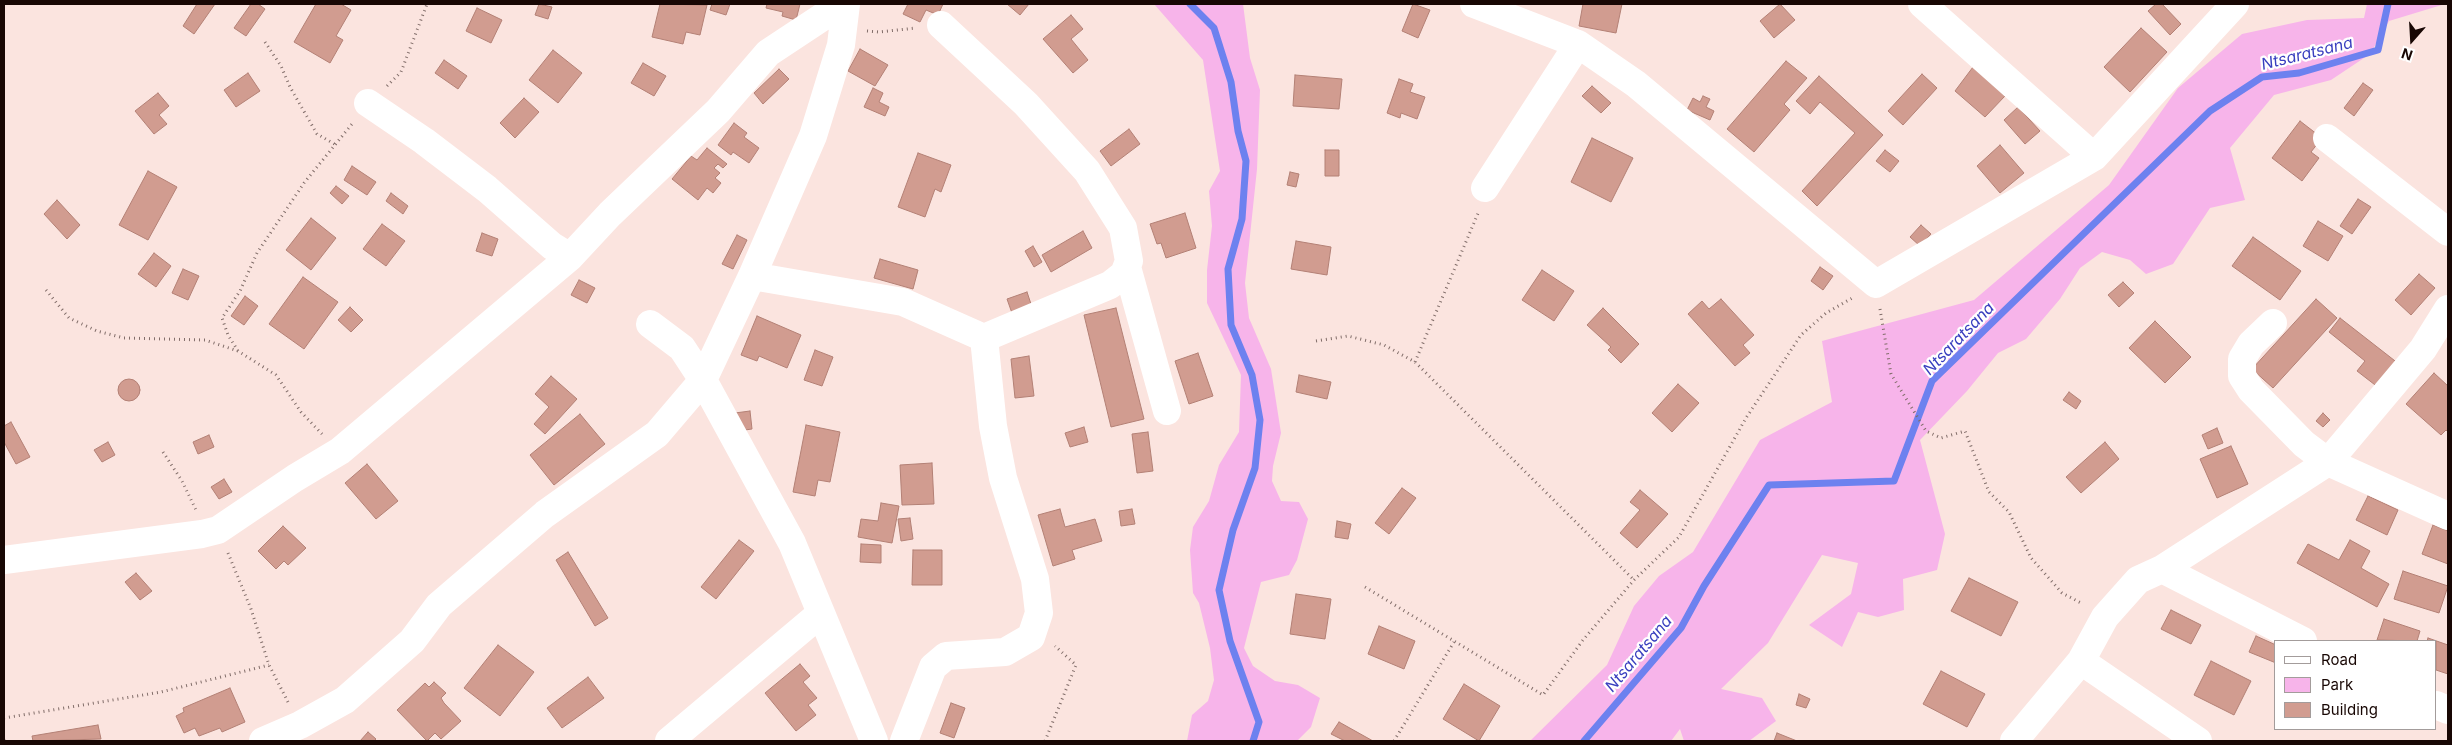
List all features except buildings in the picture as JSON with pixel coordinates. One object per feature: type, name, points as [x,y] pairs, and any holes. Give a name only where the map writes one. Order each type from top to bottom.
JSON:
[{"type":"street","points":[[1474,4],[1578,44],[1636,84],[1876,284],[2094,157],[2235,4]]},
{"type":"street","points":[[1922,4],[2094,157]]},
{"type":"street","points":[[4,560],[210,532],[340,451],[570,257],[610,214],[718,111],[768,53],[844,12]]},
{"type":"street","points":[[263,741],[300,725],[345,700],[412,640],[439,605],[545,514],[657,434],[703,380],[752,276],[813,136],[841,45],[844,12]]},
{"type":"street","points":[[752,276],[903,302],[984,338],[1110,286],[1124,274],[1129,261],[1123,228],[1087,171],[1026,104],[941,25]]},
{"type":"street","points":[[1485,188],[1578,44]]},
{"type":"street","points":[[368,103],[424,141],[487,189],[552,246],[570,257]]},
{"type":"street","points":[[2327,138],[2448,232]]},
{"type":"street","points":[[1127,267],[1167,411]]},
{"type":"street","points":[[2014,741],[2081,661],[2105,617],[2138,580],[2162,569],[2328,462],[2423,349],[2448,309]]},
{"type":"street","points":[[2272,323],[2251,344],[2242,358],[2242,376],[2252,390],[2304,444],[2328,462],[2448,516]]},
{"type":"street","points":[[650,324],[682,348],[703,380],[792,543],[874,741]]},
{"type":"street","points":[[904,741],[932,667],[946,656],[1005,652],[1031,636],[1039,613],[1035,579],[1003,478],[993,426],[984,338]]},
{"type":"street","points":[[2162,569],[2301,640]]},
{"type":"street","points":[[669,741],[820,614]]},
{"type":"street","points":[[2081,661],[2198,741]]},
{"type":"path","points":[[238,351],[228,335],[222,318],[240,291],[257,254],[304,182],[336,145],[368,103],[401,72],[427,4]]},
{"type":"path","points":[[844,12],[879,32],[941,25]]},
{"type":"path","points":[[265,42],[281,66],[290,87],[317,134],[336,145]]},
{"type":"path","points":[[1415,362],[1478,211],[1485,188]]},
{"type":"path","points":[[1365,587],[1543,695],[1583,640],[1634,580],[1679,537],[1746,418],[1801,334],[1826,313],[1876,284],[1890,374],[1926,431],[1941,438],[1965,431],[1989,492],[2009,512],[2031,558],[2062,593],[2105,617]]},
{"type":"path","points":[[46,290],[69,318],[96,331],[124,338],[205,340],[238,351],[276,375],[301,412],[340,451]]},
{"type":"path","points":[[1316,341],[1348,336],[1384,345],[1415,362],[1634,580]]},
{"type":"path","points":[[163,452],[182,481],[199,516],[210,532],[251,609],[269,665],[300,725]]},
{"type":"path","points":[[1031,636],[1058,647],[1076,665],[1045,741]]},
{"type":"path","points":[[1394,741],[1454,642]]},
{"type":"path","points":[[4,718],[161,692],[269,665]]},
{"type":"green space","points":[[1154,4],[1243,4],[1250,58],[1260,90],[1257,169],[1245,283],[1249,318],[1271,369],[1281,433],[1273,466],[1272,481],[1281,501],[1299,502],[1308,519],[1297,560],[1289,575],[1261,582],[1244,648],[1253,666],[1275,681],[1298,685],[1320,698],[1311,727],[1297,741],[1187,741],[1192,715],[1208,701],[1214,680],[1210,648],[1199,603],[1193,593],[1190,550],[1193,527],[1209,501],[1219,465],[1239,432],[1241,375],[1207,303],[1207,270],[1212,226],[1209,191],[1220,171],[1203,60]]},
{"type":"green space","points":[[2367,4],[2445,4],[2389,21],[2370,54],[2331,80],[2274,95],[2230,148],[2245,200],[2210,208],[2173,264],[2146,274],[2130,260],[2102,252],[2080,268],[2060,299],[2026,339],[1998,353],[1967,391],[1920,440],[1945,534],[1937,570],[1903,579],[1904,610],[1878,617],[1858,612],[1842,647],[1809,625],[1851,594],[1858,563],[1822,555],[1768,643],[1721,689],[1762,698],[1776,721],[1749,741],[1684,741],[1680,729],[1671,741],[1530,741],[1607,665],[1634,606],[1659,576],[1693,552],[1760,440],[1832,402],[1822,341],[1974,300],[2109,185],[2178,88],[2242,34],[2307,20],[2364,18]]},
{"type":"waterway","points":[[1190,4],[1214,28],[1231,82],[1238,131],[1246,161],[1242,219],[1228,269],[1231,325],[1252,375],[1260,420],[1255,468],[1233,530],[1219,590],[1230,641],[1259,722],[1253,741]]},
{"type":"waterway","name":"Ntsaratsana","points":[[1584,741],[1681,628],[1704,586],[1769,485],[1894,481],[1932,381],[2210,111],[2262,77],[2299,73],[2378,50],[2388,4]]}]
